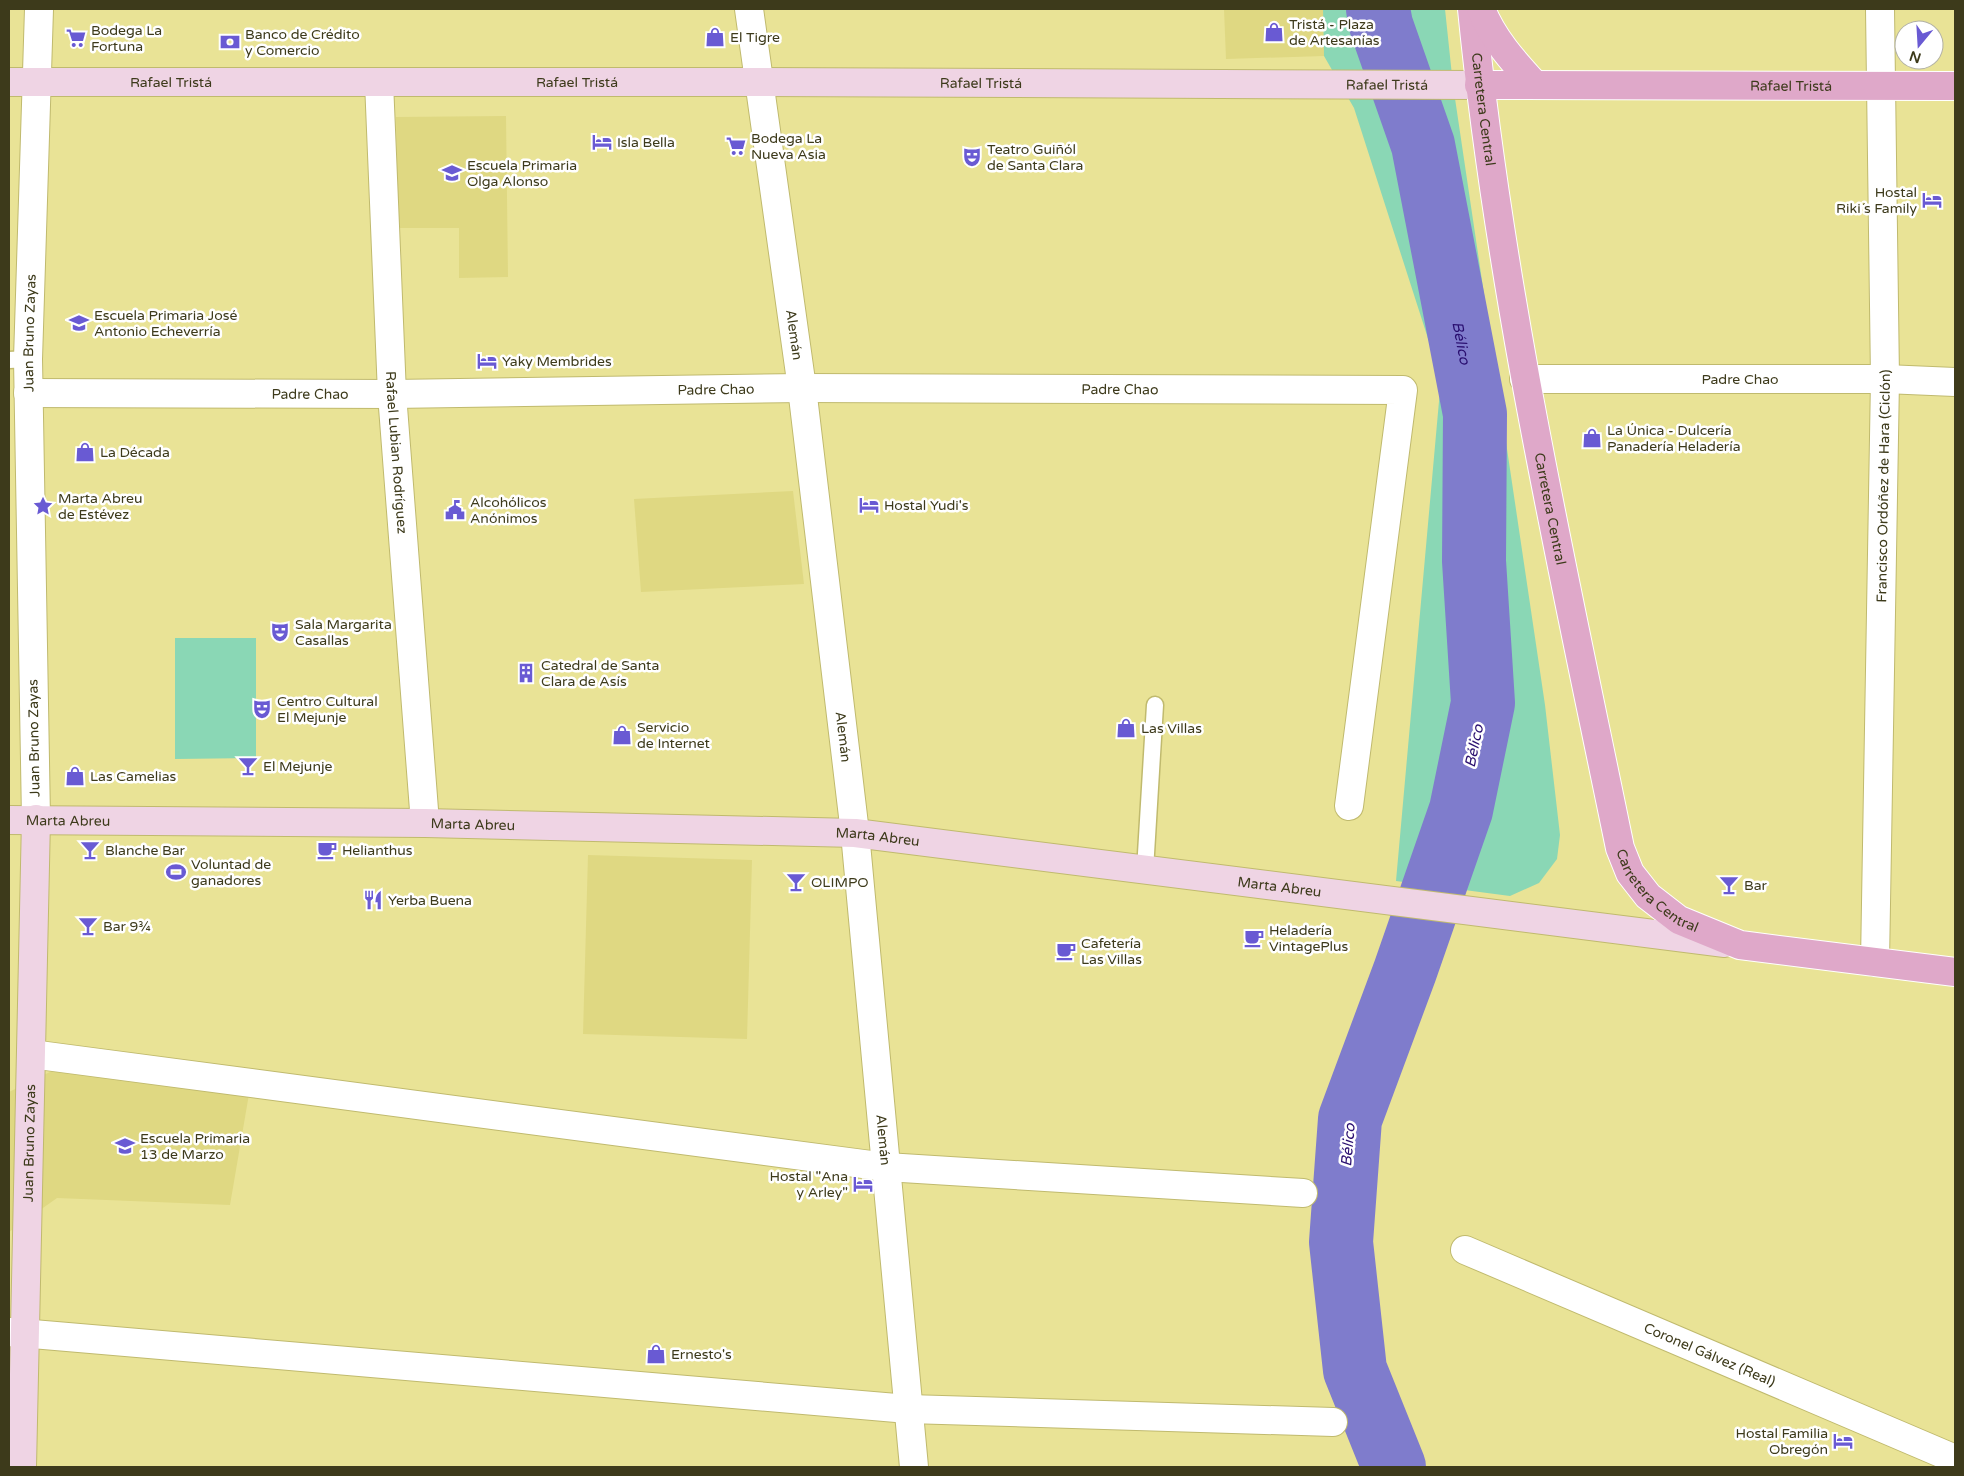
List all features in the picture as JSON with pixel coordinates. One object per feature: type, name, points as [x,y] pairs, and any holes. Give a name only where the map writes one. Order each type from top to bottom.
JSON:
[{"type":"main road","name":"Carretera Central","points":[[1472,9],[1479,85],[1524,379],[1620,848],[1630,873],[1648,896],[1679,920],[1740,945],[1955,972]]},
{"type":"main road","points":[[1481,9],[1486,22],[1505,52],[1535,85]]},
{"type":"main road","name":"Rafael Tristá","points":[[1479,85],[1955,86]]},
{"type":"street","name":"Juan Bruno Zayas","points":[[22,1467],[17,1333],[31,1054],[36,819],[28,393],[18,360],[37,82],[40,9]]},
{"type":"street","name":"Alemán","points":[[749,9],[802,388],[855,833],[914,1467]]},
{"type":"street","name":"Francisco Ordóñez de Hara (Ciclón)","points":[[1875,962],[1885,379],[1880,9]]},
{"type":"street","name":"Rafael Tristá","points":[[9,82],[759,82],[1479,85]]},
{"type":"street","name":"Rafael Lubian Rodríguez","points":[[379,82],[392,394],[424,823]]},
{"type":"street","name":"Padre Chao","points":[[1524,379],[1885,379],[1955,382]]},
{"type":"street","name":"Padre Chao","points":[[28,393],[392,394],[802,388],[1403,390],[1349,806]]},
{"type":"street","name":"Marta Abreu","points":[[9,820],[424,823],[855,833],[1740,945]]},
{"type":"street","points":[[31,1054],[886,1167],[1303,1193]]},
{"type":"street","name":"Coronel Gálvez (Real)","points":[[1465,1250],[1955,1458]]},
{"type":"street","points":[[17,1333],[908,1409],[1334,1422]]},
{"type":"lane","points":[[1145,870],[1155,705]]},
{"type":"shaded area","name":"Tristá - Plaza de Artesanías","points":[[1224,9],[1323,9],[1324,56],[1226,59]]},
{"type":"shaded area","name":"Escuela Primaria Olga Alonso","points":[[506,116],[508,277],[459,278],[459,228],[398,228],[396,117]]},
{"type":"shaded area","points":[[793,491],[804,584],[641,592],[634,499]]},
{"type":"shaded area","points":[[588,855],[752,860],[747,1039],[583,1034]]},
{"type":"shaded area","name":"Escuela Primaria 13 de Marzo","points":[[56,1069],[249,1094],[230,1205],[57,1198],[9,1232],[9,1092]]},
{"type":"green space","points":[[1323,9],[1445,9],[1453,85],[1545,705],[1560,835],[1557,859],[1539,883],[1510,896],[1396,881],[1441,379],[1354,108],[1324,56]]},
{"type":"green space","points":[[175,638],[256,638],[256,758],[175,759]]},
{"type":"waterway","name":"Bélico","points":[[1378,9],[1381,25],[1423,145],[1475,414],[1474,561],[1483,703],[1461,810],[1405,971],[1350,1119],[1341,1242],[1355,1370],[1394,1467]]},
{"type":"place","name":"Tristá - Plaza de Artesanías","points":[[1274,32]]},
{"type":"place","name":"El Tigre","points":[[715,37]]},
{"type":"place","name":"Bodega La Fortuna","points":[[76,38]]},
{"type":"place","name":"Banco de Crédito y Comercio","points":[[230,42]]},
{"type":"place","name":"Isla Bella","points":[[602,142]]},
{"type":"place","name":"Bodega La Nueva Asia","points":[[736,146]]},
{"type":"place","name":"Teatro Guiñól de Santa Clara","points":[[972,157]]},
{"type":"place","name":"Escuela Primaria Olga Alonso","points":[[452,173]]},
{"type":"place","name":"Hostal Riki´s Family","points":[[1932,200]]},
{"type":"place","name":"Escuela Primaria José Antonio Echeverría","points":[[79,323]]},
{"type":"place","name":"Yaky Membrides","points":[[487,361]]},
{"type":"place","name":"La Única - Dulcería Panadería Heladería","points":[[1592,438]]},
{"type":"place","name":"La Década","points":[[85,452]]},
{"type":"place","name":"Hostal Yudi's","points":[[869,505]]},
{"type":"place","name":"Marta Abreu de Estévez","points":[[43,506]]},
{"type":"place","name":"Alcohólicos Anónimos","points":[[455,510]]},
{"type":"place","name":"Sala Margarita Casallas","points":[[280,632]]},
{"type":"place","name":"Catedral de Santa Clara de Asís","points":[[526,673]]},
{"type":"place","name":"Centro Cultural El Mejunje","points":[[262,709]]},
{"type":"place","name":"Las Villas","points":[[1126,728]]},
{"type":"place","name":"Servicio de Internet","points":[[622,735]]},
{"type":"place","name":"El Mejunje","points":[[248,766]]},
{"type":"place","name":"Las Camelias","points":[[75,776]]},
{"type":"place","name":"Blanche Bar","points":[[90,850]]},
{"type":"place","name":"Helianthus","points":[[327,850]]},
{"type":"place","name":"Voluntad de ganadores","points":[[176,872]]},
{"type":"place","name":"OLIMPO","points":[[796,882]]},
{"type":"place","name":"Bar","points":[[1729,885]]},
{"type":"place","name":"Yerba Buena","points":[[373,900]]},
{"type":"place","name":"Bar 9¾","points":[[88,926]]},
{"type":"place","name":"Heladería VintagePlus","points":[[1254,938]]},
{"type":"place","name":"Cafetería Las Villas","points":[[1066,951]]},
{"type":"place","name":"Escuela Primaria 13 de Marzo","points":[[125,1146]]},
{"type":"place","name":"Hostal \"Ana y Arley\"","points":[[863,1184]]},
{"type":"place","name":"Ernesto's","points":[[656,1354]]},
{"type":"place","name":"Hostal Familia Obregón","points":[[1843,1441]]}]
